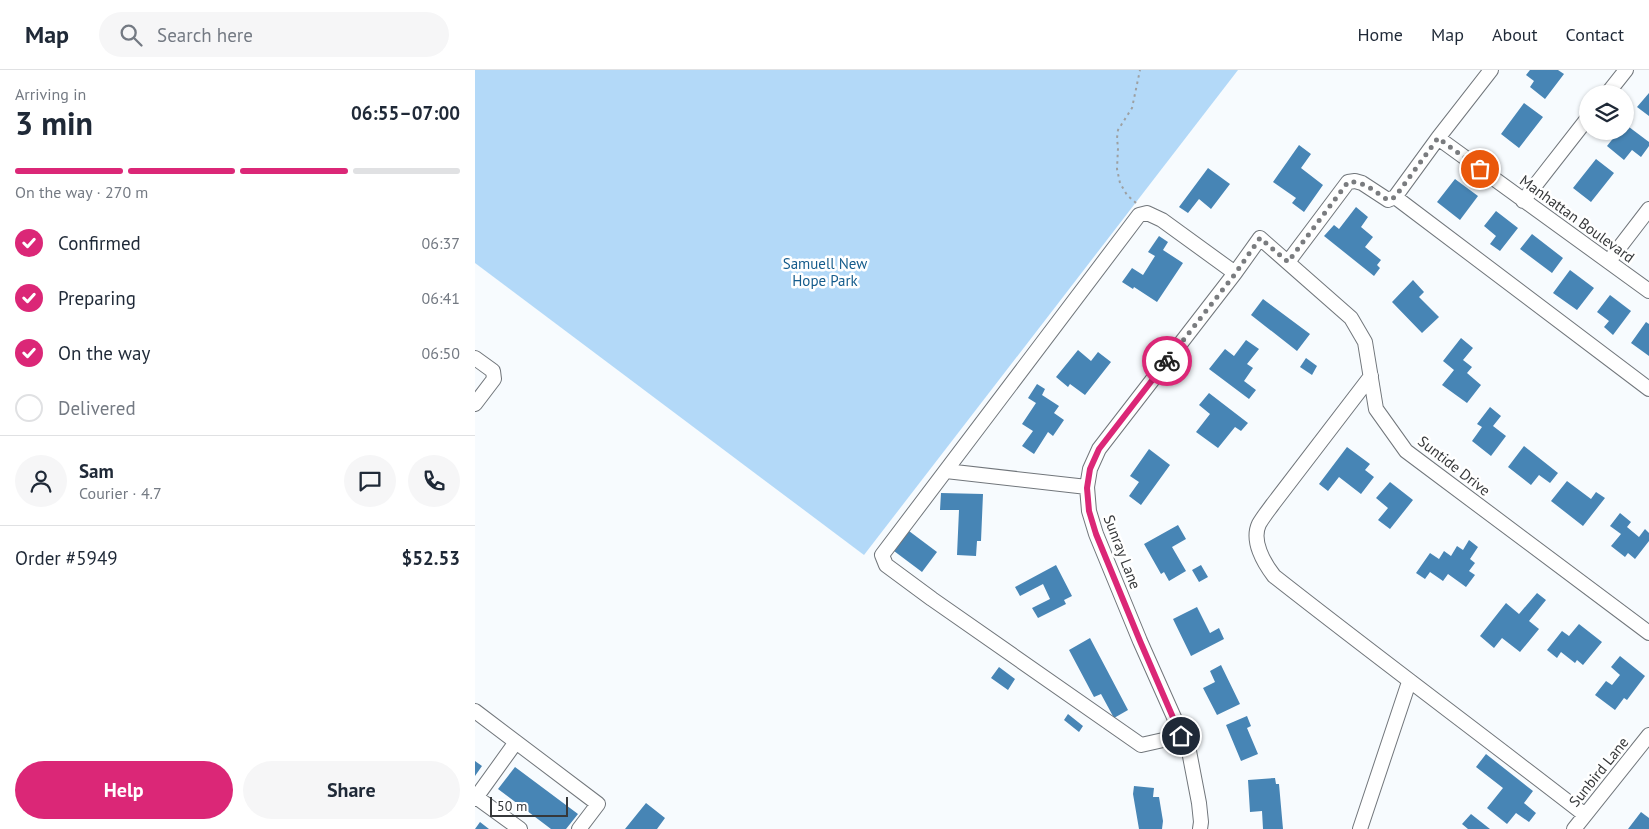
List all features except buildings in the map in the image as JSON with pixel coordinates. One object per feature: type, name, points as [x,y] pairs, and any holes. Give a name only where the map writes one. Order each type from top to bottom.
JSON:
[{"type":"street","points":[[1288,262],[1348,182],[1362,183],[1388,200],[1395,197],[1491,70]]},
{"type":"street","points":[[1614,85],[1626,70]]},
{"type":"street","points":[[1523,200],[1579,128]]},
{"type":"street","name":"Manhattan Boulevard","points":[[1438,138],[1649,291]]},
{"type":"street","points":[[1395,197],[1649,388]]},
{"type":"street","points":[[1609,261],[1649,209]]},
{"type":"street","points":[[1181,736],[1141,745],[932,599],[886,565],[882,555],[1139,214],[1147,214],[1162,220],[1235,274]]},
{"type":"street","name":"Suntide Drive","points":[[1260,238],[1351,318],[1365,342],[1376,409],[1406,451],[1649,633]]},
{"type":"street","name":"Sunray Lane","points":[[1200,829],[1199,803],[1189,751],[1140,641],[1096,534],[1089,511],[1087,488],[1090,469],[1099,449],[1235,274],[1260,238]]},
{"type":"street","points":[[475,358],[493,371],[494,379],[475,404]]},
{"type":"street","points":[[1371,376],[1259,525],[1256,536],[1265,564],[1274,576],[1409,682],[1585,815]]},
{"type":"street","points":[[947,471],[1087,488]]},
{"type":"street","points":[[1360,829],[1409,682]]},
{"type":"street","points":[[475,711],[598,804],[579,829]]},
{"type":"street","name":"Sunbird Lane","points":[[1574,829],[1649,735]]},
{"type":"street","points":[[516,742],[476,798],[520,829]]},
{"type":"path","points":[[1140,70],[1132,108],[1118,130],[1117,168],[1120,183],[1127,194],[1147,214]]},
{"type":"green space","name":"Samuell New Hope Park","points":[[475,70],[1238,70],[864,555],[475,263]]},
{"type":"way so far","points":[[1167,361],[1235,274],[1260,238],[1288,262],[1348,182],[1362,183],[1388,200],[1395,197],[1438,138],[1480,169]]},
{"type":"route","points":[[1167,361],[1099,449],[1090,469],[1087,488],[1089,511],[1096,534],[1181,736]]}]
